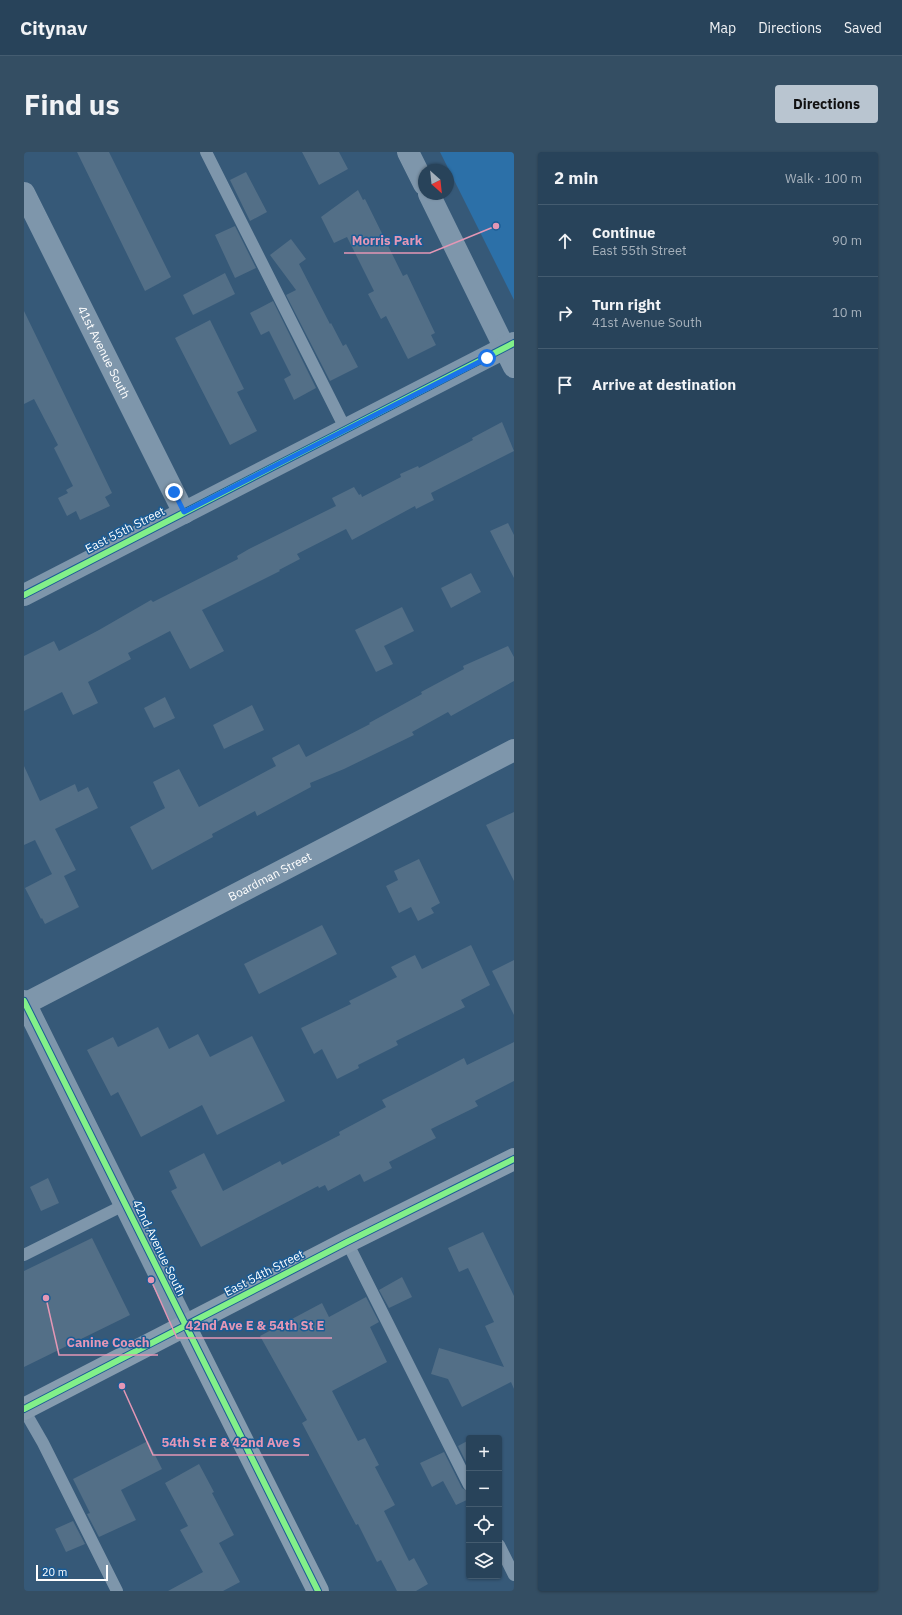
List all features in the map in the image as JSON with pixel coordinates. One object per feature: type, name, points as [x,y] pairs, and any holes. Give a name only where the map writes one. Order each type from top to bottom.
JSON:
[{"type":"street","points":[[408,152],[418,172]]},
{"type":"street","name":"41st Avenue South","points":[[24,193],[184,512]]},
{"type":"street","points":[[432,200],[511,353]]},
{"type":"street","name":"East 55th Street","points":[[26,589],[184,512],[346,430],[511,353]]},
{"type":"street","name":"Boardman Street","points":[[25,1003],[514,750]]},
{"type":"street","name":"42nd Avenue South","points":[[25,1003],[318,1591]]},
{"type":"street","name":"East 54th Street","points":[[24,1409],[347,1242],[512,1165]]},
{"type":"lane","points":[[206,152],[346,430]]},
{"type":"lane","points":[[24,1256],[126,1204]]},
{"type":"lane","points":[[347,1242],[466,1479]]},
{"type":"lane","points":[[24,1409],[117,1591]]},
{"type":"lane","points":[[502,1551],[514,1575]]},
{"type":"shaded area","points":[[440,152],[514,152],[514,300],[454,180],[454,164],[446,164]]},
{"type":"building","points":[[77,152],[109,152],[171,277],[145,291]]},
{"type":"building","points":[[302,152],[339,152],[348,169],[319,185]]},
{"type":"building","points":[[246,172],[267,212],[250,221],[230,180]]},
{"type":"building","points":[[358,190],[363,200],[365,199],[403,276],[407,274],[435,333],[431,335],[436,345],[408,359],[386,316],[381,319],[368,294],[374,291],[347,237],[334,243],[321,217]]},
{"type":"building","points":[[235,226],[256,268],[235,278],[215,235]]},
{"type":"building","points":[[291,239],[306,259],[299,264],[330,324],[331,323],[343,346],[346,344],[358,367],[330,381],[286,295],[296,290],[270,255]]},
{"type":"building","points":[[225,273],[235,294],[193,315],[183,295]]},
{"type":"building","points":[[273,301],[316,388],[294,400],[284,379],[291,375],[269,331],[261,335],[250,313]]},
{"type":"building","points":[[24,311],[112,493],[105,497],[110,506],[80,520],[76,511],[67,516],[58,498],[68,493],[66,490],[73,486],[54,448],[58,445],[34,399],[24,404]]},
{"type":"building","points":[[210,320],[244,389],[237,392],[257,431],[230,445],[175,338]]},
{"type":"building","points":[[502,422],[514,451],[431,493],[434,500],[416,509],[415,506],[352,540],[346,529],[297,554],[300,559],[279,570],[280,571],[202,610],[224,651],[190,669],[170,631],[128,653],[131,659],[88,682],[98,703],[73,715],[62,692],[24,711],[24,656],[54,641],[59,651],[151,600],[153,602],[238,559],[237,556],[249,549],[336,506],[332,498],[354,487],[362,497],[401,477],[400,474],[418,466],[419,468],[473,440],[472,438]]},
{"type":"building","points":[[508,523],[514,535],[514,578],[490,531]]},
{"type":"building","points":[[471,573],[481,592],[451,608],[441,588]]},
{"type":"building","points":[[402,607],[414,631],[384,646],[393,664],[376,672],[355,630]]},
{"type":"building","points":[[508,646],[514,657],[514,681],[451,716],[448,712],[412,732],[414,735],[344,769],[310,783],[311,787],[257,816],[255,811],[212,834],[213,837],[152,870],[130,827],[165,808],[153,782],[179,769],[199,807],[276,766],[272,758],[299,744],[306,757],[370,724],[369,723],[422,694],[421,692],[464,669],[463,666]]},
{"type":"building","points":[[165,697],[175,718],[154,728],[144,708]]},
{"type":"building","points":[[252,705],[264,730],[224,749],[213,725]]},
{"type":"building","points":[[24,766],[40,801],[75,784],[78,792],[88,787],[98,808],[55,829],[76,870],[64,876],[79,907],[45,924],[25,888],[52,874],[35,840],[24,845]]},
{"type":"building","points":[[514,812],[514,881],[486,825]]},
{"type":"building","points":[[419,859],[440,903],[431,908],[434,913],[418,921],[411,907],[399,913],[386,886],[398,880],[394,871]]},
{"type":"building","points":[[322,925],[337,954],[259,994],[244,964]]},
{"type":"building","points":[[471,945],[490,985],[461,1000],[465,1007],[396,1041],[398,1045],[358,1065],[359,1068],[337,1079],[322,1049],[314,1054],[301,1028],[351,1004],[349,1001],[397,977],[391,967],[415,955],[422,969]]},
{"type":"building","points":[[514,960],[514,1015],[492,971]]},
{"type":"building","points":[[158,1027],[169,1049],[198,1034],[210,1057],[252,1036],[285,1101],[217,1135],[202,1105],[141,1137],[118,1092],[111,1096],[87,1050],[113,1037],[118,1047]]},
{"type":"building","points":[[514,1042],[514,1081],[475,1101],[478,1106],[431,1129],[436,1138],[389,1162],[392,1168],[364,1182],[360,1174],[328,1191],[325,1185],[319,1188],[318,1186],[201,1247],[171,1191],[177,1188],[169,1171],[204,1153],[223,1191],[280,1161],[282,1165],[340,1135],[339,1132],[386,1107],[382,1100],[464,1058],[467,1065]]},
{"type":"building","points":[[48,1178],[59,1203],[41,1211],[30,1187]]},
{"type":"building","points":[[483,1232],[514,1296],[514,1389],[511,1382],[462,1407],[448,1379],[431,1374],[439,1348],[504,1367],[485,1326],[494,1322],[468,1268],[459,1272],[448,1248]]},
{"type":"building","points":[[92,1238],[130,1315],[24,1367],[24,1271]]},
{"type":"building","points":[[402,1277],[412,1297],[389,1308],[379,1290]]},
{"type":"building","points":[[366,1297],[379,1322],[370,1327],[387,1362],[332,1391],[358,1441],[365,1438],[379,1465],[375,1467],[395,1505],[384,1511],[409,1561],[414,1558],[428,1584],[416,1591],[397,1591],[381,1560],[377,1562],[358,1524],[356,1525],[302,1423],[307,1420],[260,1336],[322,1303],[329,1317]]},
{"type":"building","points":[[148,1441],[162,1469],[121,1490],[136,1520],[99,1537],[87,1514],[90,1513],[73,1479]]},
{"type":"building","points":[[466,1442],[466,1462],[458,1446]]},
{"type":"building","points":[[444,1452],[462,1488],[466,1490],[466,1500],[456,1505],[443,1481],[432,1487],[420,1463]]},
{"type":"building","points":[[199,1464],[234,1535],[219,1543],[240,1582],[223,1591],[168,1591],[203,1572],[180,1530],[188,1526],[165,1483]]},
{"type":"building","points":[[73,1521],[85,1544],[66,1552],[55,1529]]},
{"type":"cycle path","points":[[24,595],[514,343]]},
{"type":"cycle path","points":[[24,1001],[318,1591]]},
{"type":"cycle path","points":[[24,1409],[347,1242],[514,1159]]},
{"type":"place","name":"Morris Park","points":[[496,226]]},
{"type":"place","name":"42nd Ave E & 54th St E","points":[[151,1280]]},
{"type":"place","name":"Canine Coach","points":[[46,1298]]},
{"type":"place","name":"54th St E & 42nd Ave S","points":[[122,1386]]},
{"type":"route","points":[[174,492],[184,512],[487,358]]}]
